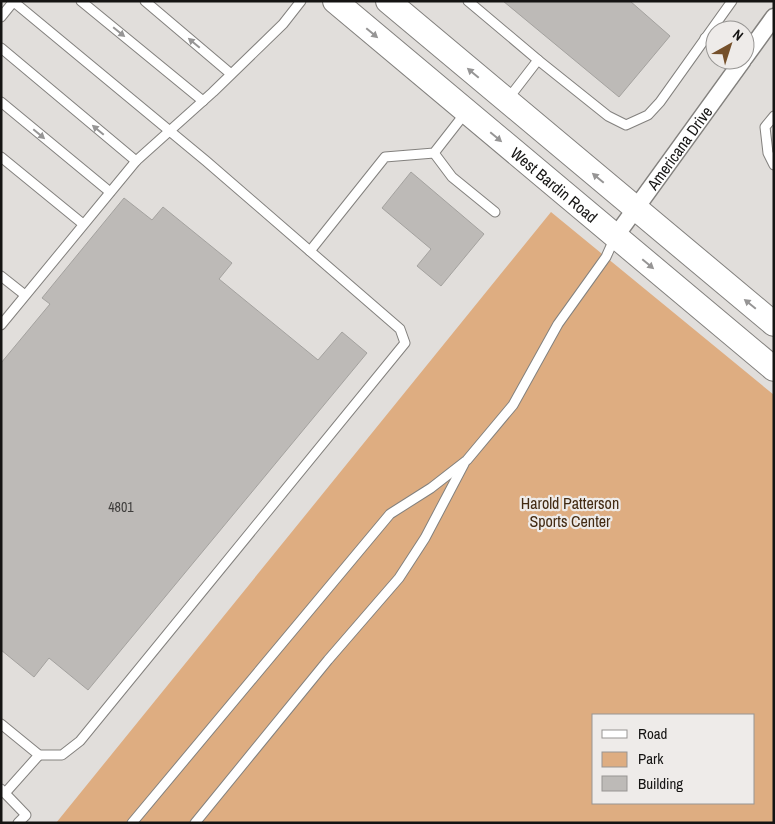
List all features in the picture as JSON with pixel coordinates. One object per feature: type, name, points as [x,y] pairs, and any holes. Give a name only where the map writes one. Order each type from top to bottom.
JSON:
[{"type":"main road","name":"West Bardin Road","points":[[335,1],[774,369]]},
{"type":"main road","points":[[388,1],[635,210],[774,324]]},
{"type":"street","name":"Americana Drive","points":[[755,42],[774,17]]},
{"type":"street","name":"Americana Drive","points":[[615,237],[734,70]]},
{"type":"lane","points":[[81,1],[203,101]]},
{"type":"lane","points":[[145,1],[232,74]]},
{"type":"lane","points":[[1,325],[136,161],[232,74],[282,24],[301,1]]},
{"type":"lane","points":[[468,1],[608,116],[626,125],[648,115],[654,109],[705,38]]},
{"type":"lane","points":[[718,20],[732,1]]},
{"type":"lane","points":[[1,17],[14,2],[400,329],[405,343],[80,742],[62,756],[39,755],[1,724]]},
{"type":"lane","points":[[1,48],[136,161]]},
{"type":"lane","points":[[506,101],[538,60]]},
{"type":"lane","points":[[1,102],[110,192]]},
{"type":"lane","points":[[310,251],[385,157],[434,153],[466,112]]},
{"type":"lane","points":[[774,116],[765,127],[768,153],[774,165]]},
{"type":"lane","points":[[434,153],[452,177],[495,212]]},
{"type":"lane","points":[[1,157],[83,224]]},
{"type":"lane","points":[[132,823],[390,514],[432,488],[467,460],[513,405],[558,324],[606,257],[615,237]]},
{"type":"lane","points":[[1,276],[25,296]]},
{"type":"lane","points":[[195,823],[328,660],[399,578],[425,538],[467,460]]},
{"type":"lane","points":[[18,823],[26,815],[4,790],[39,755]]},
{"type":"green space","name":"Harold Patterson Sports Center","points":[[551,212],[774,395],[774,823],[56,823]]},
{"type":"building","points":[[503,1],[630,1],[670,36],[619,97]]},
{"type":"building","points":[[411,172],[484,234],[441,286],[417,266],[431,249],[382,208]]},
{"type":"building","points":[[124,198],[152,220],[163,207],[232,263],[219,279],[318,360],[342,332],[367,353],[88,690],[49,658],[34,677],[1,650],[1,363],[50,304],[42,298]]}]
